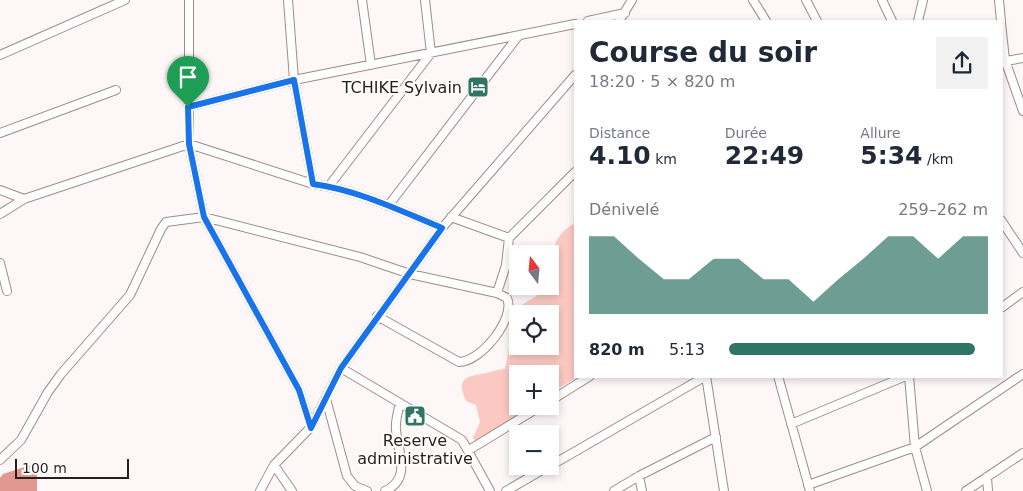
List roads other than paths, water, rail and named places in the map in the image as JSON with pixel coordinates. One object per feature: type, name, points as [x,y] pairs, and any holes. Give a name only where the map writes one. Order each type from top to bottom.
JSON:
[{"type":"street","points":[[0,55],[125,0]]},
{"type":"street","points":[[189,0],[189,144],[204,217],[299,390],[311,428]]},
{"type":"street","points":[[288,0],[294,80],[313,184]]},
{"type":"street","points":[[362,0],[371,65]]},
{"type":"street","points":[[329,186],[431,53],[425,0]]},
{"type":"street","points":[[620,20],[632,0]]},
{"type":"street","points":[[753,0],[765,20]]},
{"type":"street","points":[[806,0],[816,20]]},
{"type":"street","points":[[882,0],[892,20]]},
{"type":"street","points":[[918,20],[923,0]]},
{"type":"street","points":[[999,0],[1001,20]]},
{"type":"street","points":[[592,20],[624,13]]},
{"type":"street","points":[[188,107],[294,80],[574,24]]},
{"type":"street","points":[[388,206],[518,35]]},
{"type":"street","points":[[1023,58],[1003,61],[1023,111]]},
{"type":"street","points":[[260,491],[274,465],[311,428],[341,368],[442,228],[574,76]]},
{"type":"street","points":[[0,133],[116,90]]},
{"type":"street","points":[[0,214],[24,199],[189,144],[313,184],[329,186],[388,206],[442,228]]},
{"type":"street","points":[[497,293],[506,265],[509,238],[574,173]]},
{"type":"street","points":[[0,190],[24,199]]},
{"type":"street","points":[[0,460],[21,440],[48,392],[61,374],[130,295],[160,229],[166,222],[204,217],[360,257],[410,274],[497,293],[509,301],[503,324],[483,352],[465,362],[459,362],[377,316]]},
{"type":"street","points":[[451,217],[509,238]]},
{"type":"street","points":[[1003,223],[1023,253]]},
{"type":"street","points":[[0,263],[7,291]]},
{"type":"street","points":[[1003,307],[1023,292]]},
{"type":"street","points":[[341,368],[452,433],[469,450],[490,491]]},
{"type":"street","points":[[779,378],[809,488],[915,447],[1023,374]]},
{"type":"street","points":[[559,395],[587,378]]},
{"type":"street","points":[[559,460],[703,378]]},
{"type":"street","points":[[706,378],[724,491]]},
{"type":"street","points":[[791,424],[903,378]]},
{"type":"street","points":[[908,378],[915,447],[927,491]]},
{"type":"street","points":[[326,399],[347,476],[355,489],[367,491]]},
{"type":"street","points":[[386,491],[396,484],[402,470],[396,424],[400,402]]},
{"type":"street","points":[[469,450],[526,415]]},
{"type":"street","points":[[614,491],[639,476],[716,437]]},
{"type":"street","points":[[966,491],[1023,453]]},
{"type":"street","points":[[274,465],[292,491]]},
{"type":"street","points":[[506,491],[534,475]]},
{"type":"street","points":[[639,476],[642,491]]},
{"type":"street","points":[[987,477],[988,491]]},
{"type":"place","name":"TCHIKE Sylvain","points":[[478,87]]},
{"type":"place","name":"Reserve administrative","points":[[415,416]]}]
